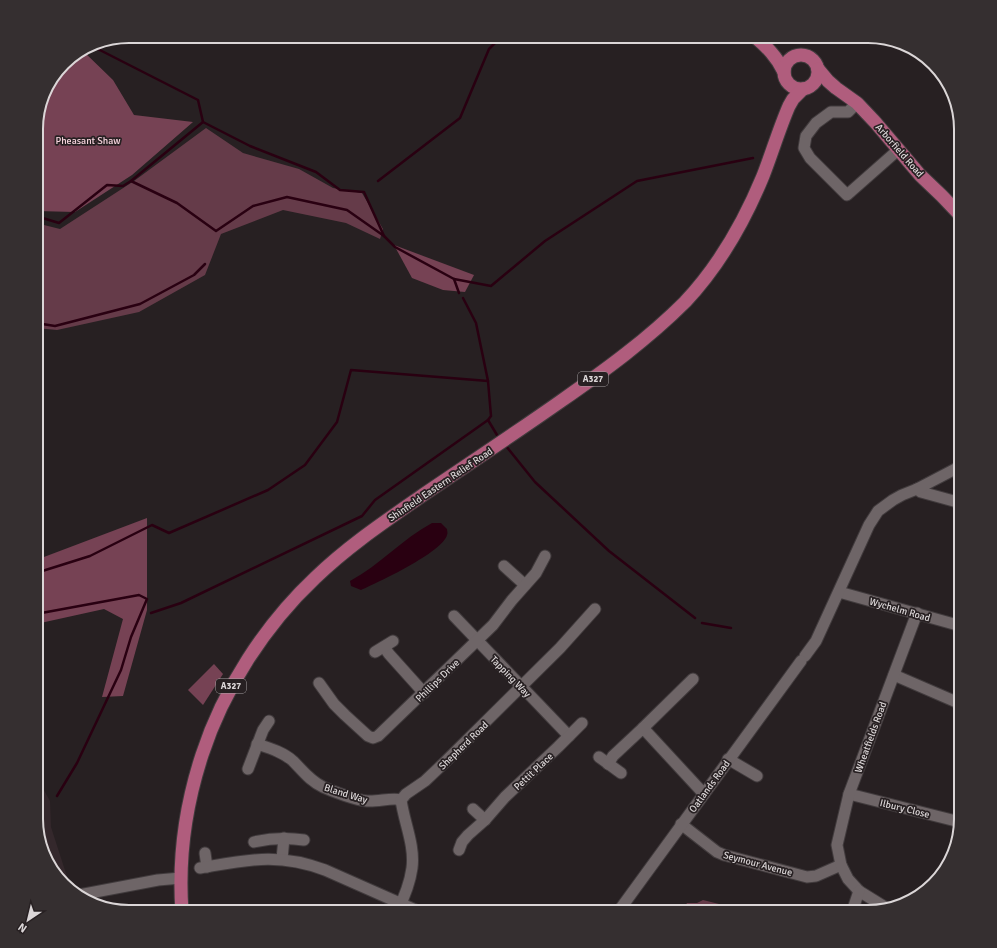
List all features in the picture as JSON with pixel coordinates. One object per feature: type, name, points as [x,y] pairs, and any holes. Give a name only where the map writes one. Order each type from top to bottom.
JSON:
[{"type":"main road","name":"A327","points":[[762,43],[773,53],[780,63],[786,78]]},
{"type":"main road","name":"A327","points":[[764,43],[780,54],[794,56],[804,55],[809,56],[813,60],[818,69],[817,79],[808,88]]},
{"type":"main road","points":[[794,56],[787,61],[786,78],[792,87],[808,88]]},
{"type":"main road","name":"Arborfield Road","points":[[818,69],[836,88],[857,103],[920,175],[954,209]]},
{"type":"main road","name":"Shinfield Eastern Relief Road","points":[[786,78],[789,91],[789,106]]},
{"type":"main road","name":"Arborfield Road","points":[[808,88],[818,84],[826,84],[836,88]]},
{"type":"main road","name":"Shinfield Eastern Relief Road","points":[[182,905],[180,878],[186,814],[193,781],[206,740],[236,677],[278,618],[314,578],[367,534],[608,368],[649,334],[685,301],[715,265],[741,223],[762,177],[789,106],[793,99],[808,88]]},
{"type":"street","points":[[857,103],[848,112],[831,112],[816,123],[806,136],[804,148],[810,158],[847,195],[898,150]]},
{"type":"street","name":"Oatlands Road","points":[[623,905],[728,759],[816,641],[869,525],[878,511],[902,495],[954,470]]},
{"type":"street","points":[[917,489],[922,492],[954,501]]},
{"type":"street","name":"Phillips Drive","points":[[319,683],[334,704],[368,736],[373,738],[378,736],[494,625],[536,573],[545,556]]},
{"type":"street","points":[[504,566],[525,585]]},
{"type":"street","name":"Wychelm Road","points":[[839,592],[954,624]]},
{"type":"street","name":"Shepherd Road","points":[[401,800],[406,794],[425,781],[446,762],[560,648],[595,609]]},
{"type":"street","name":"Wheatfields Road","points":[[859,891],[848,879],[841,865],[837,845],[849,794],[917,613]]},
{"type":"street","name":"Tapping Way","points":[[454,616],[569,736]]},
{"type":"street","points":[[384,647],[424,693]]},
{"type":"street","points":[[894,675],[954,701]]},
{"type":"street","points":[[608,764],[613,756],[686,689],[693,679]]},
{"type":"street","points":[[248,769],[263,730],[269,721]]},
{"type":"street","name":"Pettit Place","points":[[459,850],[462,842],[468,835],[485,820],[505,797],[582,723]]},
{"type":"street","points":[[643,728],[704,794]]},
{"type":"street","name":"Bland Way","points":[[257,744],[270,748],[292,761],[310,780],[322,787],[366,801],[401,800]]},
{"type":"street","points":[[599,757],[622,773]]},
{"type":"street","points":[[728,759],[757,776]]},
{"type":"street","name":"Ilbury Close","points":[[849,794],[954,820]]},
{"type":"street","points":[[400,905],[408,886],[412,867],[411,848],[401,800]]},
{"type":"street","points":[[473,809],[485,820]]},
{"type":"street","name":"Seymour Avenue","points":[[681,824],[717,852],[724,855],[807,877],[816,876],[841,865]]},
{"type":"street","points":[[254,842],[272,838],[304,840]]},
{"type":"street","points":[[282,859],[284,838]]},
{"type":"street","points":[[205,853],[203,868],[249,860],[282,859],[309,864],[325,870],[393,905]]},
{"type":"street","points":[[87,894],[158,880],[180,878]]},
{"type":"street","points":[[854,905],[859,891],[881,904]]},
{"type":"shaded area","points":[[206,128],[243,153],[299,169],[333,188],[362,193],[383,229],[380,239],[346,223],[283,210],[221,234],[205,275],[139,312],[57,330],[43,329],[43,225],[60,229],[134,181]]},
{"type":"shaded area","points":[[432,523],[441,523],[447,529],[447,535],[443,542],[434,550],[381,581],[361,590],[351,586],[350,581],[361,575],[421,529]]},
{"type":"shaded area","points":[[43,788],[50,801],[51,827],[68,880],[55,862],[46,841],[43,824]]},
{"type":"shaded area","points":[[703,900],[723,905],[686,905],[687,903],[697,903]]},
{"type":"green space","name":"Pheasant Shaw","points":[[87,55],[113,80],[134,115],[193,122],[132,175],[75,212],[43,211],[43,124],[48,101],[58,81],[72,64]]},
{"type":"green space","points":[[394,245],[474,275],[465,292],[443,290],[412,278]]},
{"type":"green space","points":[[147,518],[147,610],[123,696],[102,697],[123,619],[104,609],[43,622],[43,557]]},
{"type":"green space","points":[[214,664],[223,674],[203,705],[188,690]]},
{"type":"waterway","points":[[378,181],[460,118],[489,49],[495,43]]},
{"type":"waterway","points":[[98,49],[198,100],[203,122],[250,146],[316,172],[340,190],[364,192],[384,236],[395,247],[454,279],[491,286],[545,241],[637,181],[753,158]]},
{"type":"waterway","points":[[43,218],[59,223],[107,185],[123,186],[203,122]]},
{"type":"waterway","points":[[131,181],[177,203],[216,231],[253,206],[287,197],[347,210],[384,236]]},
{"type":"waterway","points":[[43,324],[55,326],[140,304],[194,275],[205,264]]},
{"type":"waterway","points":[[454,279],[459,293]]},
{"type":"waterway","points":[[43,571],[90,556],[152,525],[169,533],[268,490],[305,465],[337,422],[351,370],[488,381],[476,323],[463,298]]},
{"type":"waterway","points":[[488,381],[491,416],[488,420],[497,435]]},
{"type":"waterway","points":[[151,613],[181,603],[362,516],[375,500],[488,420]]},
{"type":"waterway","points":[[506,446],[535,482],[609,551],[695,618]]},
{"type":"waterway","points":[[43,613],[139,595],[147,599],[131,637],[121,670],[77,763],[57,796]]},
{"type":"waterway","points":[[702,623],[731,628]]}]
